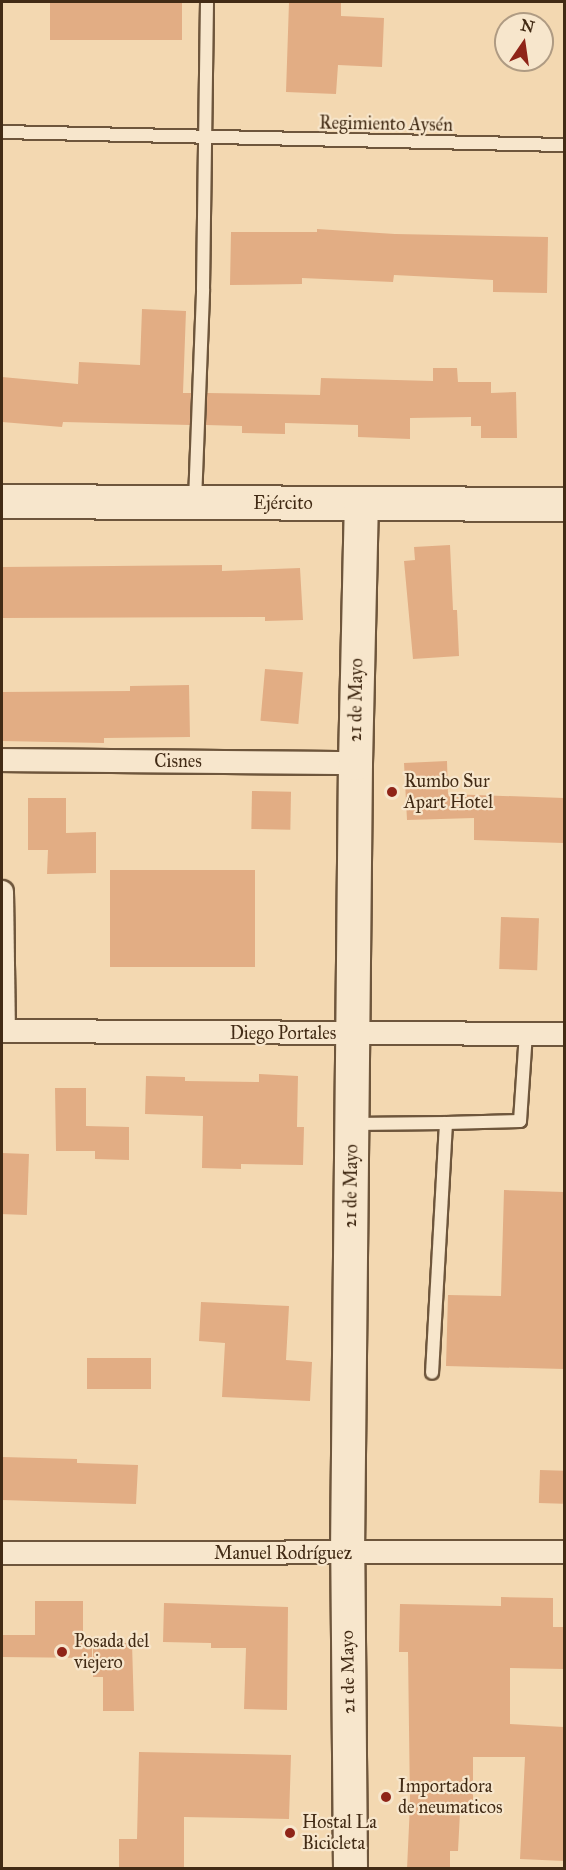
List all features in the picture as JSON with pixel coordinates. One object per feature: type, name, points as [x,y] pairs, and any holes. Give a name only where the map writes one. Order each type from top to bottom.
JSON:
[{"type":"street","name":"Ejército","points":[[2,501],[564,504]]},
{"type":"street","name":"21 de Mayo","points":[[350,1869],[346,1552],[355,763],[361,503]]},
{"type":"street","name":"Cisnes","points":[[2,760],[355,763]]},
{"type":"street","points":[[2,892],[3,1031]]},
{"type":"street","name":"Diego Portales","points":[[3,1031],[564,1034]]},
{"type":"street","name":"Manuel Rodríguez","points":[[2,1553],[564,1552]]},
{"type":"lane","points":[[195,502],[207,139],[207,2]]},
{"type":"lane","name":"Regimiento Aysén","points":[[2,132],[207,139],[564,145]]},
{"type":"lane","points":[[351,1124],[520,1121],[526,1034]]},
{"type":"lane","points":[[432,1373],[446,1123]]},
{"type":"building","points":[[50,2],[182,2],[182,40],[50,40]]},
{"type":"building","points":[[289,2],[341,2],[341,16],[384,18],[382,67],[338,65],[336,94],[286,92]]},
{"type":"building","points":[[317,229],[395,234],[548,237],[547,293],[493,292],[493,280],[394,275],[393,282],[302,278],[302,284],[230,285],[231,232],[317,232]]},
{"type":"building","points":[[142,309],[186,311],[183,393],[191,393],[190,425],[63,422],[62,427],[2,422],[2,377],[78,384],[79,362],[140,365]]},
{"type":"building","points":[[433,368],[457,368],[458,382],[491,382],[491,393],[516,392],[517,438],[481,438],[481,426],[471,426],[471,417],[410,418],[410,439],[358,437],[358,425],[285,423],[285,434],[242,433],[242,426],[206,425],[207,393],[320,395],[321,378],[433,381]]},
{"type":"building","points":[[450,545],[453,610],[457,610],[459,656],[413,659],[404,561],[415,560],[414,547]]},
{"type":"building","points":[[222,565],[222,571],[300,568],[303,620],[265,621],[265,617],[2,618],[2,567]]},
{"type":"building","points":[[265,669],[303,672],[298,724],[260,721]]},
{"type":"building","points":[[189,685],[190,737],[104,738],[104,743],[2,741],[2,692],[130,691],[130,686]]},
{"type":"building","points":[[447,761],[448,794],[564,798],[564,843],[474,840],[474,818],[407,820],[404,763]]},
{"type":"building","points":[[252,791],[291,792],[290,830],[251,829]]},
{"type":"building","points":[[28,798],[66,798],[66,833],[96,832],[96,873],[47,874],[48,850],[28,850]]},
{"type":"building","points":[[110,870],[255,870],[255,967],[110,967]]},
{"type":"building","points":[[501,917],[539,918],[537,970],[499,969]]},
{"type":"building","points":[[259,1074],[298,1076],[297,1127],[304,1127],[303,1165],[241,1164],[241,1169],[202,1168],[203,1116],[145,1114],[146,1076],[185,1077],[185,1081],[259,1082]]},
{"type":"building","points":[[55,1088],[86,1088],[86,1126],[129,1127],[129,1160],[95,1159],[95,1151],[56,1151]]},
{"type":"building","points":[[2,1153],[29,1154],[27,1215],[2,1214]]},
{"type":"building","points":[[504,1190],[564,1192],[564,1369],[446,1366],[448,1295],[501,1296]]},
{"type":"building","points":[[201,1302],[289,1306],[286,1360],[312,1362],[310,1401],[222,1397],[225,1343],[199,1341]]},
{"type":"building","points":[[87,1358],[151,1358],[151,1389],[87,1389]]},
{"type":"building","points":[[2,1457],[77,1459],[77,1463],[138,1465],[136,1504],[2,1500]]},
{"type":"building","points":[[540,1470],[564,1471],[563,1504],[539,1503]]},
{"type":"building","points":[[501,1597],[553,1598],[553,1627],[564,1627],[564,1669],[510,1668],[510,1724],[564,1727],[564,1861],[520,1859],[525,1757],[473,1757],[473,1812],[460,1812],[458,1851],[450,1851],[450,1869],[407,1869],[410,1804],[408,1652],[399,1652],[400,1604],[501,1606]]},
{"type":"building","points":[[35,1601],[83,1601],[83,1636],[92,1636],[92,1658],[2,1657],[2,1635],[35,1635]]},
{"type":"building","points":[[164,1603],[288,1607],[287,1710],[244,1709],[246,1648],[211,1648],[211,1643],[163,1642]]},
{"type":"building","points":[[93,1643],[132,1643],[134,1711],[103,1711],[103,1677],[93,1677]]},
{"type":"building","points":[[139,1752],[291,1755],[289,1819],[184,1817],[184,1869],[119,1869],[119,1839],[137,1839]]},
{"type":"place","name":"Rumbo Sur Apart Hotel","points":[[392,792]]},
{"type":"place","name":"Posada del viejero","points":[[62,1652]]},
{"type":"place","name":"Importadora de neumaticos","points":[[386,1797]]},
{"type":"place","name":"Hostal La Bicicleta","points":[[290,1833]]}]
